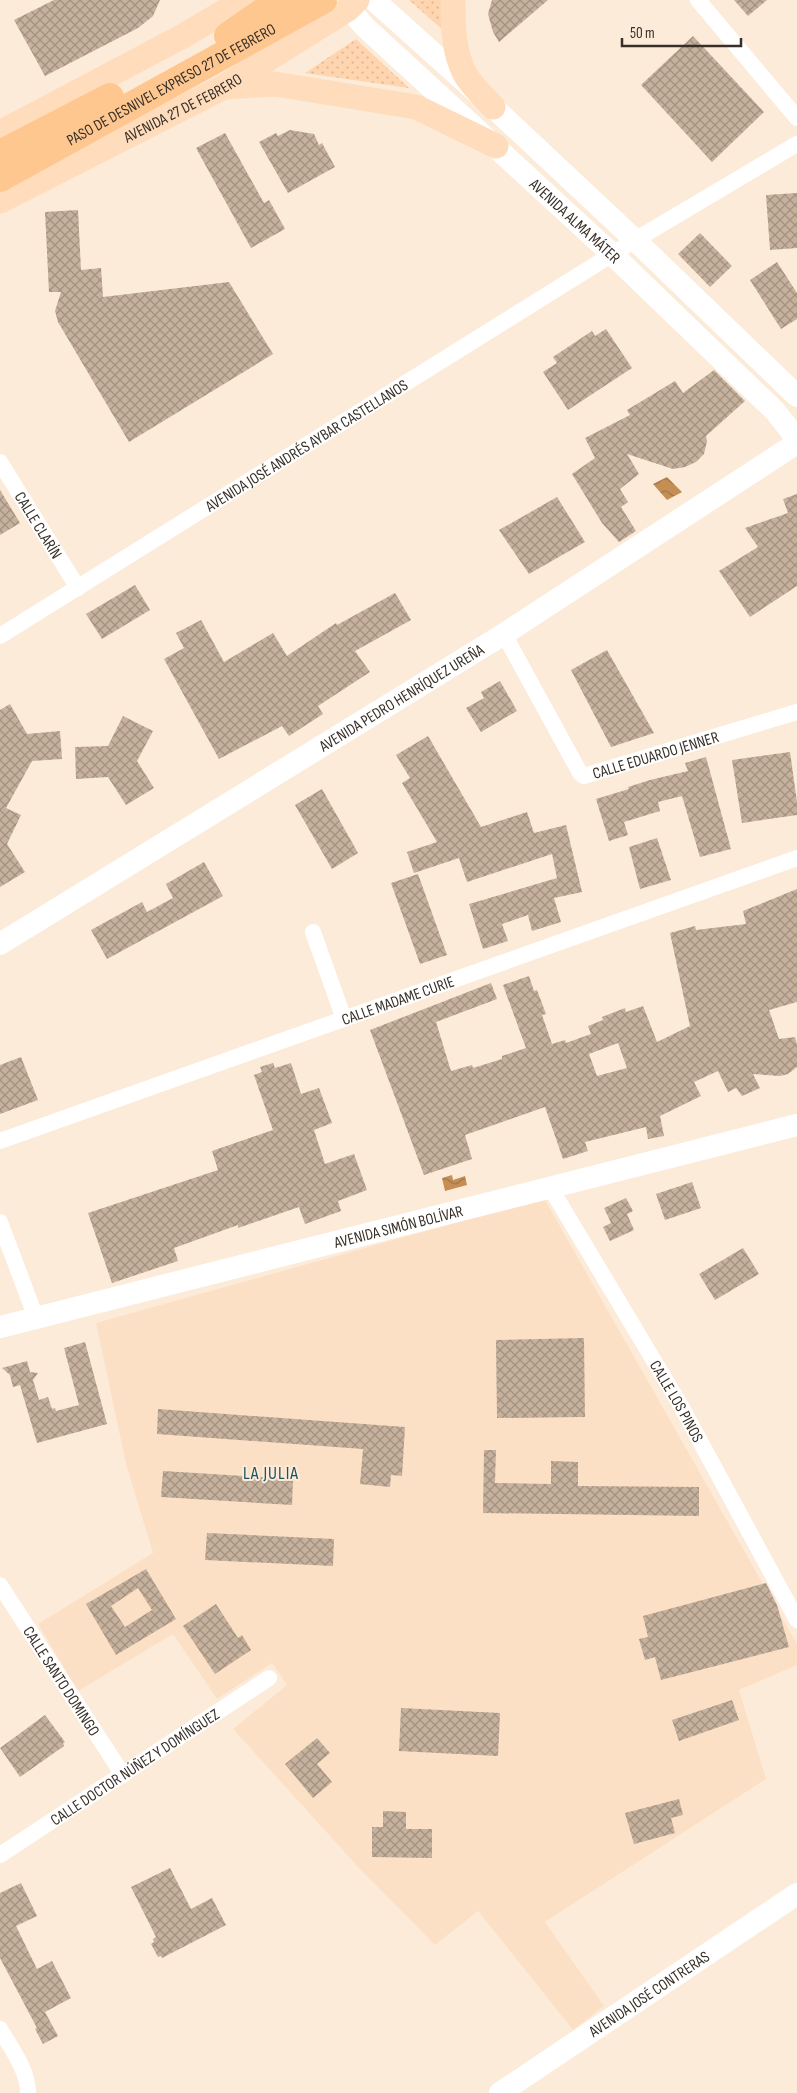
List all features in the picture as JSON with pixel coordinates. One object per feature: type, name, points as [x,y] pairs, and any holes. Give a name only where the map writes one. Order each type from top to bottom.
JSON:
[{"type":"highway","name":"PASO DE DESNIVEL EXPRESO 27 DE FEBRERO","points":[[5,156],[230,34],[280,0]]},
{"type":"highway","name":"PASO DE DESNIVEL EXPRESO 27 DE FEBRERO","points":[[5,156],[342,2]]},
{"type":"main road","points":[[182,36],[201,11],[204,0]]},
{"type":"main road","points":[[5,156],[182,36],[244,0]]},
{"type":"main road","name":"AVENIDA ALMA MÁTER","points":[[374,0],[493,107],[797,396]]},
{"type":"main road","points":[[453,0],[454,37],[459,58],[466,74],[493,107]]},
{"type":"main road","name":"AVENIDA ALMA MÁTER","points":[[342,2],[613,255],[775,411],[797,439]]},
{"type":"main road","name":"AVENIDA 27 DE FEBRERO","points":[[0,201],[222,88],[342,2]]},
{"type":"main road","points":[[222,88],[275,84],[416,107],[496,146]]},
{"type":"main road","name":"AVENIDA PEDRO HENRÍQUEZ UREÑA","points":[[0,944],[504,634],[797,443]]},
{"type":"main road","name":"AVENIDA SIMÓN BOLÍVAR","points":[[0,1327],[797,1125]]},
{"type":"main road","name":"AVENIDA JOSÉ CONTRERAS","points":[[500,2093],[797,1894]]},
{"type":"street","points":[[698,0],[797,118]]},
{"type":"street","points":[[635,240],[797,144]]},
{"type":"street","name":"AVENIDA JOSÉ ANDRÉS AYBAR CASTELLANOS","points":[[0,636],[635,240]]},
{"type":"street","name":"CALLE CLARÍN","points":[[0,462],[78,588]]},
{"type":"street","name":"CALLE EDUARDO JENNER","points":[[504,634],[580,773],[584,776],[797,712]]},
{"type":"street","name":"CALLE MADAME CURIE","points":[[0,1141],[797,858]]},
{"type":"street","points":[[313,932],[344,1019]]},
{"type":"street","name":"CALLE LOS PINOS","points":[[550,1187],[681,1406],[797,1620]]},
{"type":"street","points":[[0,1222],[36,1318]]},
{"type":"street","name":"CALLE SANTO DOMINGO","points":[[0,1586],[123,1775]]},
{"type":"street","name":"CALLE DOCTOR NÚÑEZ Y DOMÍNGUEZ","points":[[0,1855],[269,1678]]},
{"type":"street","points":[[0,2029],[25,2074],[28,2093]]},
{"type":"shaded area","points":[[409,0],[444,0],[444,31]]},
{"type":"shaded area","points":[[356,39],[409,88],[305,73]]},
{"type":"shaded area","points":[[544,1198],[797,1644],[797,1665],[739,1690],[766,1779],[545,1922],[604,2006],[573,2030],[478,1911],[435,1945],[359,1868],[233,1729],[287,1685],[272,1663],[217,1699],[173,1634],[78,1691],[38,1624],[153,1553],[126,1464],[96,1323]]},
{"type":"water","points":[[667,477],[682,492],[667,500],[653,484]]},
{"type":"water","points":[[452,1175],[453,1180],[465,1176],[467,1185],[445,1191],[442,1178]]},
{"type":"building","points":[[54,0],[160,0],[153,16],[138,28],[45,76],[14,20]]},
{"type":"building","points":[[492,0],[548,0],[499,42],[493,32],[488,14]]},
{"type":"building","points":[[734,0],[767,0],[748,16]]},
{"type":"building","points":[[693,36],[764,112],[712,162],[641,85]]},
{"type":"building","points":[[290,130],[314,134],[319,145],[322,143],[335,167],[288,193],[259,142],[276,133],[278,136]]},
{"type":"building","points":[[225,133],[264,203],[269,200],[285,229],[251,248],[196,148]]},
{"type":"building","points":[[797,193],[797,248],[770,250],[766,195]]},
{"type":"building","points":[[78,210],[81,270],[101,268],[103,297],[229,282],[273,354],[129,442],[58,322],[55,311],[61,292],[49,292],[45,212]]},
{"type":"building","points":[[700,233],[732,266],[710,287],[678,254]]},
{"type":"building","points":[[777,262],[797,293],[797,319],[781,329],[750,280]]},
{"type":"building","points":[[606,329],[632,368],[568,410],[543,372],[557,363],[553,357],[592,331],[595,336]]},
{"type":"building","points":[[714,370],[745,401],[706,436],[707,441],[704,454],[696,462],[685,467],[673,469],[627,454],[639,474],[620,489],[628,502],[621,507],[636,531],[619,542],[602,523],[572,474],[595,458],[585,438],[630,415],[627,410],[675,381],[683,393]]},
{"type":"building","points":[[0,490],[20,523],[0,535]]},
{"type":"building","points":[[797,494],[797,586],[750,617],[719,571],[758,547],[745,528],[788,513],[783,499]]},
{"type":"building","points":[[557,497],[585,542],[529,574],[499,530]]},
{"type":"building","points":[[135,585],[150,610],[102,639],[86,614]]},
{"type":"building","points":[[395,593],[411,620],[355,651],[370,672],[318,706],[323,714],[289,736],[282,726],[219,759],[164,659],[184,648],[176,633],[201,620],[224,662],[273,633],[287,656],[336,623],[337,625]]},
{"type":"building","points":[[607,650],[654,733],[611,747],[571,670]]},
{"type":"building","points":[[500,681],[517,711],[481,732],[466,708],[484,698],[481,692]]},
{"type":"building","points":[[10,704],[27,734],[60,731],[62,759],[32,761],[6,808],[21,815],[7,844],[25,872],[0,887],[0,710]]},
{"type":"building","points":[[123,716],[153,731],[137,761],[154,788],[126,805],[108,777],[76,779],[75,747],[108,746]]},
{"type":"building","points":[[428,736],[481,827],[527,812],[534,833],[566,825],[582,892],[554,898],[561,922],[532,931],[528,915],[502,924],[508,941],[483,949],[469,904],[557,878],[552,854],[467,882],[459,858],[414,873],[407,852],[437,842],[402,783],[410,778],[396,755]]},
{"type":"building","points":[[790,752],[797,815],[742,823],[732,760]]},
{"type":"building","points":[[706,757],[731,849],[700,857],[682,796],[658,802],[660,811],[624,822],[628,835],[609,841],[596,799],[629,789],[628,787],[650,780],[688,771],[685,763]]},
{"type":"building","points":[[322,789],[358,853],[332,869],[295,805]]},
{"type":"building","points":[[657,838],[671,880],[640,889],[629,847]]},
{"type":"building","points":[[204,862],[223,896],[107,959],[91,930],[142,902],[147,912],[173,898],[166,884]]},
{"type":"building","points":[[418,874],[447,955],[420,964],[391,883]]},
{"type":"building","points":[[797,889],[797,1002],[769,1010],[779,1039],[795,1037],[797,1067],[788,1074],[780,1076],[753,1074],[760,1088],[742,1096],[736,1088],[728,1092],[718,1071],[694,1082],[701,1096],[660,1116],[664,1136],[648,1139],[646,1127],[585,1142],[588,1151],[563,1159],[545,1107],[465,1135],[472,1159],[424,1175],[370,1030],[491,983],[497,999],[436,1022],[451,1071],[472,1065],[473,1068],[502,1059],[502,1056],[526,1048],[503,985],[529,976],[534,991],[537,990],[546,1014],[542,1015],[552,1044],[565,1040],[566,1043],[591,1034],[588,1026],[603,1020],[602,1017],[625,1008],[626,1012],[643,1006],[657,1042],[690,1026],[670,933],[695,926],[696,930],[746,924],[743,911]],"holes":[[[618,1043],[627,1068],[597,1076],[589,1054]]]},
{"type":"building","points":[[21,1057],[38,1100],[0,1114],[0,1065]]},
{"type":"building","points":[[273,1063],[275,1068],[291,1063],[301,1094],[319,1088],[332,1123],[314,1130],[325,1164],[354,1154],[367,1190],[338,1201],[341,1211],[305,1224],[299,1207],[238,1228],[238,1225],[174,1248],[178,1261],[112,1283],[88,1213],[218,1170],[212,1151],[273,1130],[254,1075],[262,1072],[260,1067]]},
{"type":"building","points":[[692,1182],[701,1208],[665,1220],[656,1194]]},
{"type":"building","points":[[626,1198],[633,1211],[627,1214],[634,1230],[610,1241],[603,1227],[611,1223],[604,1208]]},
{"type":"building","points":[[743,1248],[759,1274],[715,1300],[699,1274]]},
{"type":"building","points":[[584,1338],[585,1417],[497,1418],[496,1340]]},
{"type":"building","points":[[85,1342],[107,1424],[37,1443],[20,1385],[13,1387],[10,1375],[2,1368],[27,1361],[30,1372],[38,1373],[33,1380],[39,1400],[48,1397],[52,1409],[55,1408],[56,1411],[79,1405],[64,1348]]},
{"type":"building","points":[[158,1409],[405,1427],[402,1476],[391,1475],[390,1487],[360,1484],[363,1449],[157,1434]]},
{"type":"building","points":[[484,1450],[496,1450],[495,1483],[551,1484],[551,1461],[578,1462],[578,1486],[699,1487],[699,1516],[483,1513]]},
{"type":"building","points":[[163,1471],[293,1479],[292,1505],[161,1497]]},
{"type":"building","points":[[207,1533],[334,1539],[333,1566],[205,1560]]},
{"type":"building","points":[[146,1569],[176,1619],[116,1655],[86,1604]],"holes":[[[138,1588],[152,1610],[125,1627],[111,1606]]]},
{"type":"building","points":[[766,1583],[777,1605],[789,1647],[661,1680],[655,1657],[645,1660],[639,1639],[648,1637],[643,1616]]},
{"type":"building","points":[[216,1604],[238,1638],[242,1635],[251,1650],[215,1674],[183,1626]]},
{"type":"building","points":[[732,1700],[739,1720],[679,1741],[672,1720]]},
{"type":"building","points":[[401,1708],[500,1713],[498,1756],[399,1751]]},
{"type":"building","points":[[45,1715],[65,1742],[63,1743],[64,1746],[20,1777],[0,1748]]},
{"type":"building","points":[[317,1738],[330,1753],[317,1764],[332,1782],[313,1798],[285,1764]]},
{"type":"building","points":[[679,1799],[683,1815],[671,1818],[675,1833],[634,1844],[625,1813]]},
{"type":"building","points":[[383,1811],[406,1812],[406,1829],[432,1829],[432,1858],[372,1857],[372,1827],[383,1827]]},
{"type":"building","points":[[170,1868],[191,1909],[212,1898],[226,1925],[162,1958],[161,1956],[158,1957],[151,1944],[156,1937],[131,1887]]},
{"type":"building","points":[[21,1883],[37,1916],[16,1926],[37,1969],[52,1961],[71,1998],[45,2012],[58,2036],[43,2044],[35,2029],[37,2028],[0,1958],[0,1893]]},
{"type":"district","name":"LA JULIA","points":[[271,1473]]}]
